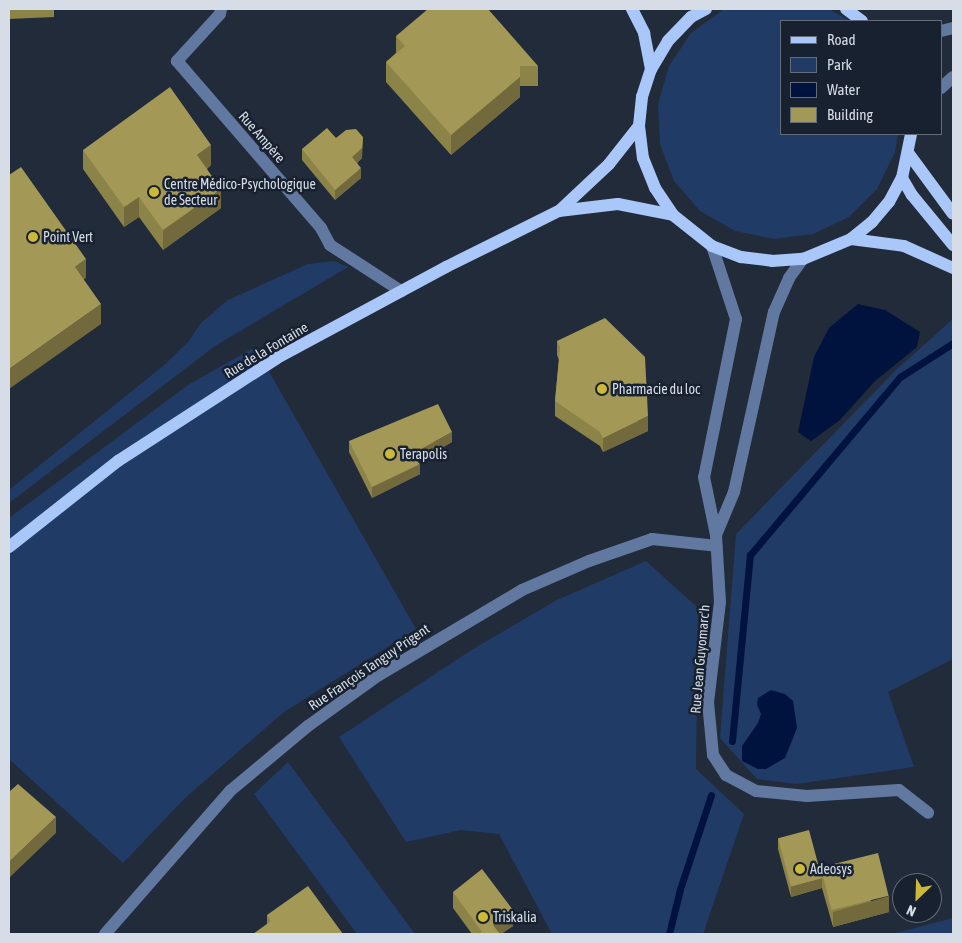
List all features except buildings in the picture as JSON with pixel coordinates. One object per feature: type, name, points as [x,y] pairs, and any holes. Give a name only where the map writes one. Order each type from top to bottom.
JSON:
[{"type":"main road","points":[[632,9],[644,33],[651,69]]},
{"type":"main road","points":[[706,9],[691,18],[668,41],[651,69],[642,97],[639,126],[643,158],[655,188],[673,215],[712,246],[741,257],[772,261],[803,259],[851,239],[889,202],[902,178],[909,154],[911,135]]},
{"type":"main road","points":[[846,9],[861,20]]},
{"type":"main road","name":"Rue de la Fontaine","points":[[9,547],[118,461],[277,358],[401,291],[559,211],[609,164],[639,126]]},
{"type":"main road","points":[[909,154],[953,214]]},
{"type":"main road","points":[[902,178],[912,195],[953,245]]},
{"type":"main road","name":"Rue de la Fontaine","points":[[559,211],[618,204],[673,215]]},
{"type":"main road","points":[[851,239],[904,246],[953,268]]},
{"type":"street","name":"Rue Ampère","points":[[221,9],[220,14],[177,61],[321,228],[330,245],[401,291]]},
{"type":"street","points":[[942,87],[953,77]]},
{"type":"street","name":"Rue Jean Guyomarc'h","points":[[712,246],[736,319],[704,477],[717,541],[720,602],[708,702],[709,743],[718,766],[735,782],[756,791],[807,796],[899,790],[928,812]]},
{"type":"street","name":"Rue Jean Guyomarc'h","points":[[717,541],[734,492],[774,312],[789,278],[803,259]]},
{"type":"street","name":"Rue François Tanguy Prigent","points":[[105,934],[230,792],[308,726],[379,675],[522,590],[588,561],[652,539],[717,541]]},
{"type":"green space","points":[[829,9],[848,20],[780,20],[780,135],[898,135],[895,152],[877,189],[849,217],[813,234],[774,239],[735,231],[700,211],[674,181],[660,144],[658,104],[669,66],[691,33],[723,10]]},
{"type":"green space","points":[[334,261],[348,267],[215,346],[9,503],[9,490],[163,366],[188,342],[201,323],[228,300],[308,264]]},
{"type":"green space","points":[[953,319],[953,659],[888,692],[914,767],[797,784],[757,779],[720,738],[736,534],[896,370]]},
{"type":"green space","points":[[255,347],[416,629],[284,712],[185,798],[123,863],[9,759],[9,518],[188,385]]},
{"type":"green space","points":[[646,561],[698,608],[696,769],[744,814],[703,934],[552,934],[499,834],[461,830],[406,842],[339,737],[473,649],[557,600]]},
{"type":"green space","points":[[288,762],[415,934],[357,934],[254,794]]},
{"type":"green space","points":[[953,918],[953,934],[892,934],[934,923],[942,923],[942,921]]},
{"type":"water","points":[[858,304],[885,310],[920,332],[917,347],[875,381],[840,420],[811,441],[798,432],[814,357],[829,328]]},
{"type":"water","points":[[771,690],[785,694],[793,701],[797,728],[785,758],[766,769],[758,769],[742,761],[742,746],[758,723],[761,714],[757,705],[758,698]]},
{"type":"waterway","points":[[732,741],[750,555],[900,377],[953,343]]},
{"type":"waterway","points":[[669,934],[680,889],[711,795]]},
{"type":"place","name":"Centre Médico-Psychologique de Secteur","points":[[154,192]]},
{"type":"place","name":"Point Vert","points":[[33,237]]},
{"type":"place","name":"Pharmacie du loc","points":[[602,389]]},
{"type":"place","name":"Terapolis","points":[[390,454]]},
{"type":"place","name":"Adeosys","points":[[800,869]]},
{"type":"place","name":"Triskalia","points":[[483,917]]}]
